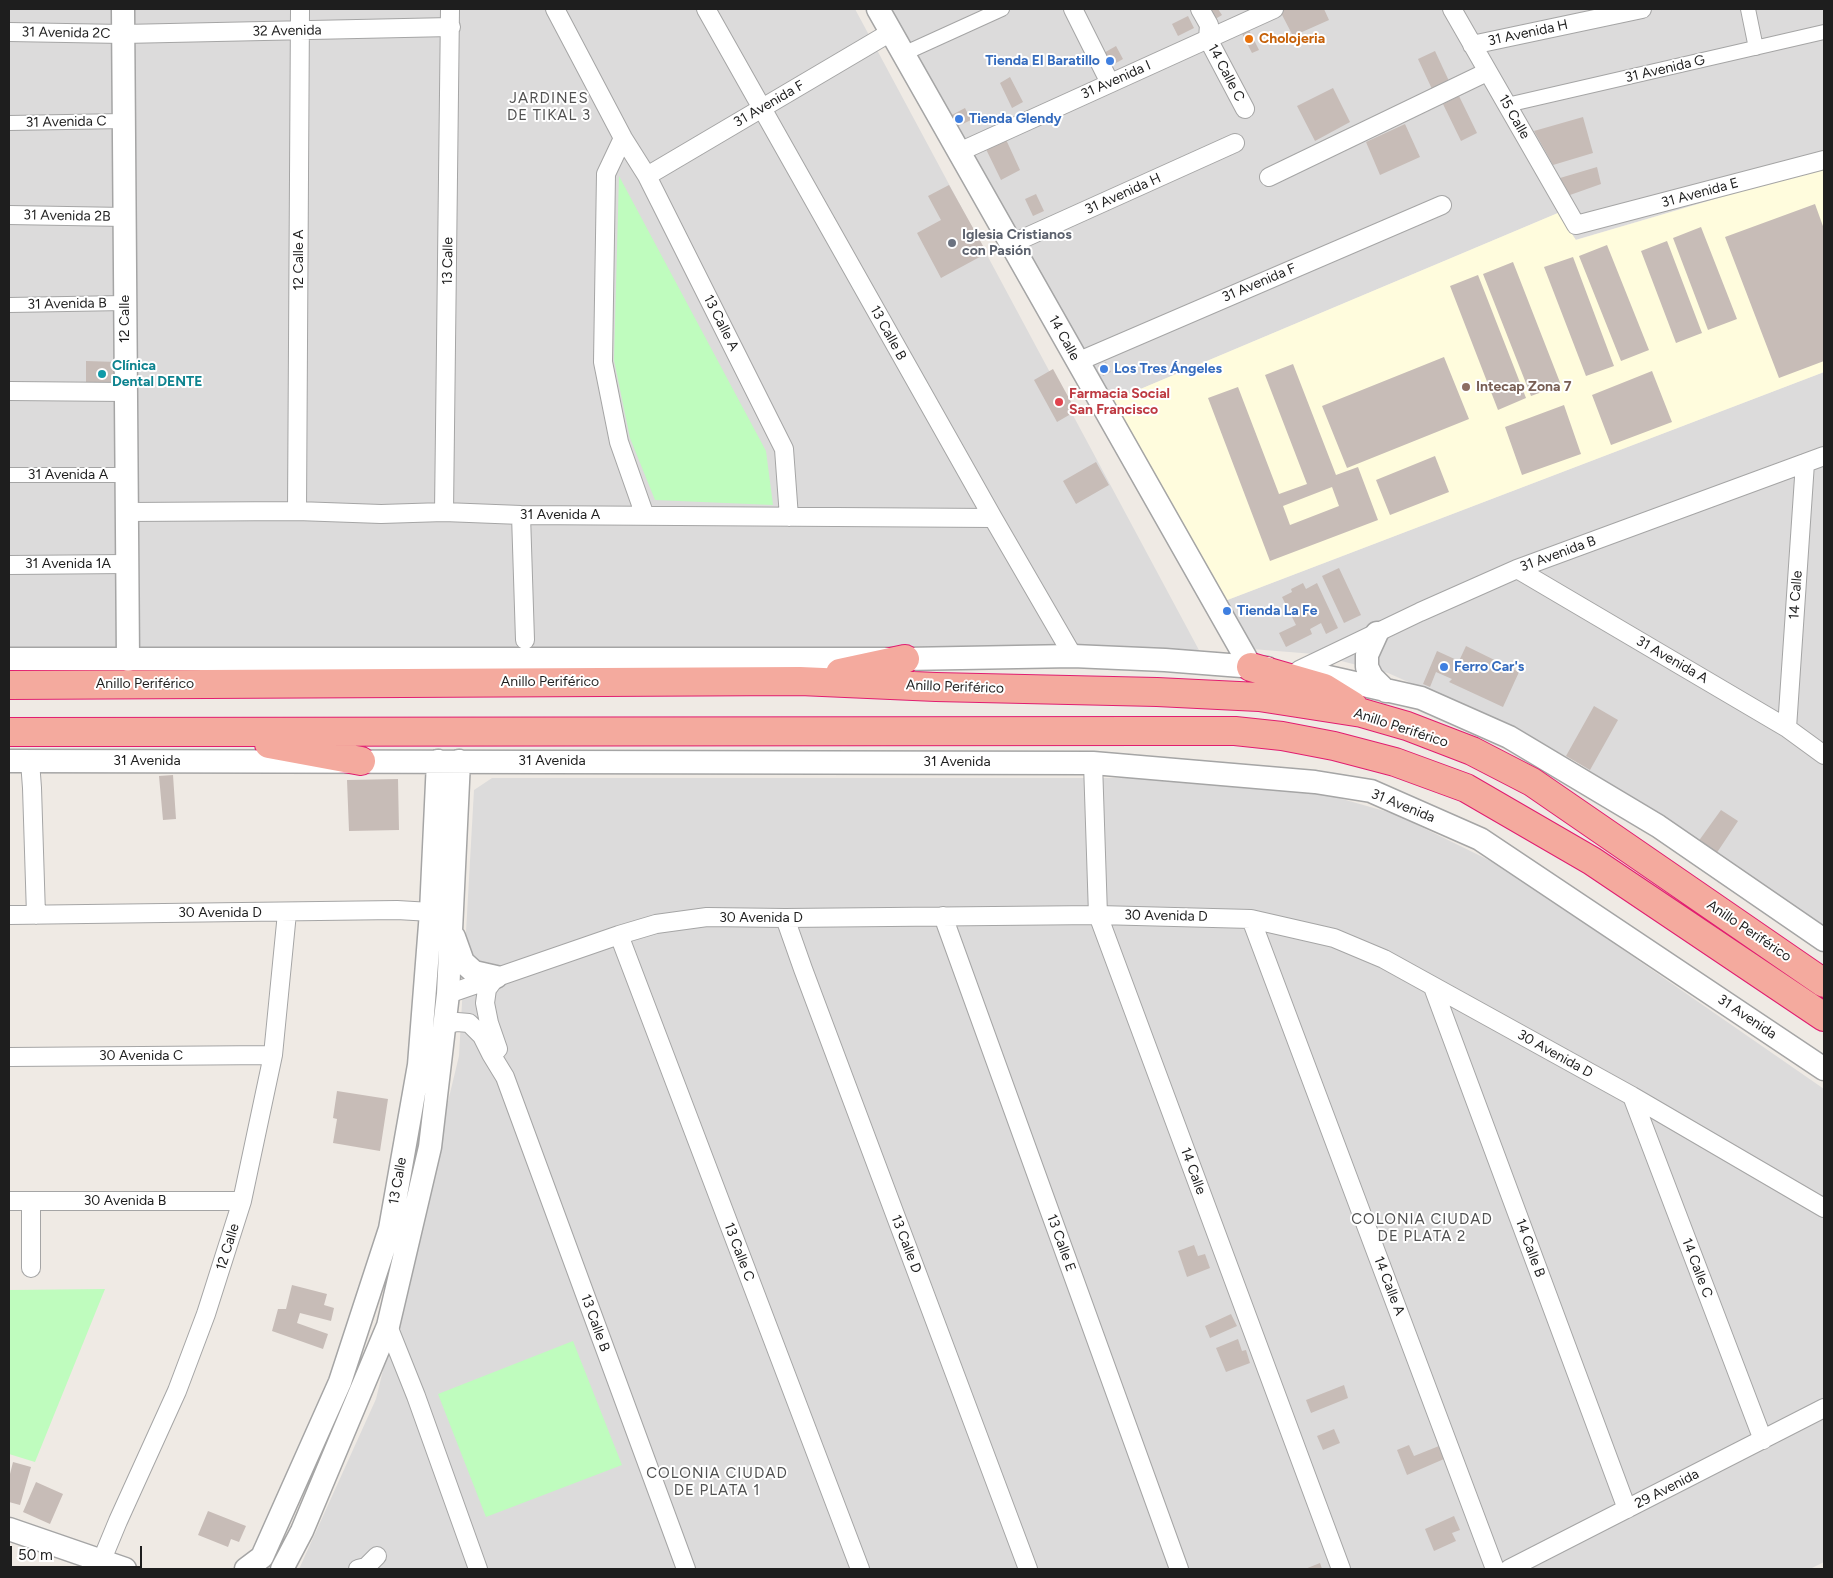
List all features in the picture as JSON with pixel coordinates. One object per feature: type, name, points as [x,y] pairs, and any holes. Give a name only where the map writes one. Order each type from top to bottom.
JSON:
[{"type":"highway","points":[[800,681],[905,659]]},
{"type":"highway","points":[[1251,667],[1324,688],[1362,713]]},
{"type":"highway","name":"Anillo Periférico","points":[[9,685],[800,681],[1259,697],[1362,713],[1407,726],[1472,751],[1532,782],[1824,983]]},
{"type":"highway","points":[[9,732],[1234,731],[1282,736],[1334,746],[1395,762],[1466,788],[1592,861],[1824,1017]]},
{"type":"highway","points":[[204,732],[361,761]]},
{"type":"street","name":"12 Calle","points":[[123,9],[128,660]]},
{"type":"street","name":"12 Calle A","points":[[297,511],[300,9]]},
{"type":"street","name":"13 Calle","points":[[444,512],[450,9]]},
{"type":"street","name":"13 Calle B","points":[[706,9],[1073,656]]},
{"type":"street","name":"14 Calle","points":[[878,9],[1251,667]]},
{"type":"street","points":[[904,54],[1002,9]]},
{"type":"street","points":[[1073,9],[1110,83]]},
{"type":"street","name":"14 Calle C","points":[[1200,9],[1209,25],[1208,38],[1245,109]]},
{"type":"street","name":"31 Avenida I","points":[[959,152],[1208,38],[1254,13],[1274,9]]},
{"type":"street","name":"15 Calle","points":[[1452,9],[1576,225]]},
{"type":"street","name":"31 Avenida H","points":[[1472,45],[1642,9]]},
{"type":"street","points":[[1748,9],[1756,48]]},
{"type":"street","name":"13 Calle A","points":[[559,10],[623,138],[647,176],[784,449],[789,517]]},
{"type":"street","name":"32 Avenida","points":[[123,34],[451,27]]},
{"type":"street","name":"31 Avenida 2C","points":[[9,32],[123,34]]},
{"type":"street","name":"31 Avenida F","points":[[647,176],[891,32]]},
{"type":"street","name":"31 Avenida G","points":[[1507,105],[1824,32]]},
{"type":"street","points":[[1269,178],[1487,72]]},
{"type":"street","name":"31 Avenida C","points":[[9,123],[124,121]]},
{"type":"street","points":[[623,138],[606,174],[603,362],[620,442],[645,516]]},
{"type":"street","name":"31 Avenida H","points":[[1011,244],[1234,143]]},
{"type":"street","name":"31 Avenida E","points":[[1576,225],[1824,160]]},
{"type":"street","name":"31 Avenida F","points":[[1077,362],[1442,204]]},
{"type":"street","name":"31 Avenida 2B","points":[[9,215],[124,217]]},
{"type":"street","name":"31 Avenida B","points":[[9,305],[125,303]]},
{"type":"street","points":[[9,391],[126,392]]},
{"type":"street","name":"31 Avenida B","points":[[1299,670],[1517,570],[1824,456]]},
{"type":"street","name":"14 Calle","points":[[1787,728],[1805,463]]},
{"type":"street","name":"31 Avenida A","points":[[9,475],[126,475]]},
{"type":"street","name":"31 Avenida A","points":[[127,512],[297,511],[380,514],[444,512],[521,515],[993,518]]},
{"type":"street","points":[[521,515],[525,640]]},
{"type":"street","name":"31 Avenida 1A","points":[[9,564],[127,564]]},
{"type":"street","name":"31 Avenida A","points":[[1517,570],[1787,728],[1824,755]]},
{"type":"street","points":[[1377,633],[1367,656],[1367,667],[1372,677],[1386,691]]},
{"type":"street","points":[[9,659],[905,659],[1073,656],[1165,660],[1299,670],[1421,698],[1509,737],[1658,826],[1824,940]]},
{"type":"street","points":[[19,761],[32,788],[36,915]]},
{"type":"street","name":"31 Avenida","points":[[19,761],[1093,763],[1315,782],[1371,791],[1480,839],[1824,1069]]},
{"type":"street","name":"13 Calle","points":[[246,1569],[262,1557],[340,1382],[390,1229],[418,1065],[431,912],[449,761]]},
{"type":"street","name":"13 Calle","points":[[286,1560],[302,1531],[388,1326],[430,1147],[448,994],[451,930],[449,761]]},
{"type":"street","name":"14 Calle","points":[[1093,763],[1098,915],[1341,1569]]},
{"type":"street","name":"30 Avenida D","points":[[9,915],[287,913],[397,910],[431,912]]},
{"type":"street","name":"12 Calle","points":[[101,1562],[180,1383],[206,1314],[242,1201],[273,1056],[287,913]]},
{"type":"street","name":"30 Avenida D","points":[[448,994],[619,935],[656,924],[707,917],[1098,915],[1252,918],[1334,938],[1384,959],[1632,1096],[1824,1208]]},
{"type":"street","name":"13 Calle E","points":[[943,916],[1179,1569]]},
{"type":"street","name":"13 Calle D","points":[[785,918],[802,969],[1028,1569]]},
{"type":"street","name":"14 Calle A","points":[[1252,918],[1495,1569]]},
{"type":"street","points":[[451,930],[462,962],[474,972],[496,977]]},
{"type":"street","name":"13 Calle C","points":[[619,935],[860,1569]]},
{"type":"street","name":"13 Calle B","points":[[496,977],[488,989],[485,1003],[505,1077],[686,1569]]},
{"type":"street","name":"14 Calle B","points":[[1433,987],[1627,1509]]},
{"type":"street","name":"13 Calle B","points":[[444,1025],[457,1022],[469,1023],[482,1036],[505,1077]]},
{"type":"street","name":"30 Avenida C","points":[[9,1057],[273,1056]]},
{"type":"street","name":"14 Calle C","points":[[1632,1096],[1762,1440]]},
{"type":"street","name":"30 Avenida B","points":[[9,1201],[242,1201]]},
{"type":"street","points":[[31,1201],[31,1268]]},
{"type":"street","points":[[388,1326],[416,1396],[478,1569]]},
{"type":"street","name":"29 Avenida","points":[[1510,1569],[1824,1408]]},
{"type":"street","points":[[9,1529],[125,1569]]},
{"type":"street","points":[[358,1569],[366,1567],[377,1556]]},
{"type":"street","points":[[270,1569],[286,1560]]},
{"type":"shaded area","points":[[9,9],[855,9],[1200,652],[9,652]]},
{"type":"shaded area","points":[[891,9],[1824,9],[1824,167],[1575,240],[1558,213],[1112,401]]},
{"type":"shaded area","name":"Intecap Zona 7","points":[[1824,167],[1824,372],[1222,602],[1112,401],[1558,213],[1576,240]]},
{"type":"shaded area","points":[[1824,372],[1824,937],[1577,762],[1514,729],[1388,673],[1314,654],[1252,649],[1222,602]]},
{"type":"shaded area","points":[[492,778],[1226,778],[1314,791],[1395,814],[1505,868],[1824,1089],[1824,1562],[1810,1569],[299,1569],[376,1399],[459,1056],[474,790]]},
{"type":"green space","points":[[619,176],[766,451],[773,505],[655,500],[630,438],[614,360]]},
{"type":"green space","points":[[105,1289],[35,1462],[9,1454],[9,1290]]},
{"type":"green space","points":[[573,1341],[622,1465],[486,1517],[438,1394]]},
{"type":"building","points":[[1218,9],[1222,15],[1212,21],[1206,11]]},
{"type":"building","points":[[1284,9],[1324,9],[1329,20],[1293,36],[1280,11]]},
{"type":"building","points":[[1188,16],[1194,28],[1178,36],[1172,24]]},
{"type":"building","name":"Cholojeria","points":[[1246,24],[1259,50],[1252,53],[1239,28]]},
{"type":"building","points":[[1116,46],[1123,59],[1109,67],[1102,54]]},
{"type":"building","points":[[1435,51],[1449,81],[1432,89],[1418,59]]},
{"type":"building","points":[[1010,77],[1023,102],[1012,108],[1000,83]]},
{"type":"building","points":[[1333,88],[1350,122],[1315,141],[1297,106]]},
{"type":"building","points":[[1459,96],[1477,133],[1461,141],[1443,104]]},
{"type":"building","name":"Tienda Glendy","points":[[965,108],[971,120],[952,129],[946,118]]},
{"type":"building","points":[[1583,117],[1593,153],[1553,165],[1534,131]]},
{"type":"building","points":[[1405,124],[1420,157],[1380,175],[1366,142]]},
{"type":"building","points":[[1003,133],[1020,170],[1001,180],[983,143]]},
{"type":"building","points":[[1597,167],[1601,184],[1570,195],[1560,178]]},
{"type":"building","name":"Iglesia Cristianos con Pasión","points":[[949,185],[987,253],[941,278],[917,233],[941,220],[928,196]]},
{"type":"building","points":[[1036,194],[1044,211],[1033,216],[1025,199]]},
{"type":"building","points":[[1815,204],[1824,229],[1824,361],[1779,378],[1725,237]]},
{"type":"building","points":[[1701,227],[1737,319],[1708,330],[1673,238]]},
{"type":"building","points":[[1667,241],[1702,333],[1676,343],[1641,251]]},
{"type":"building","points":[[1607,245],[1649,350],[1621,361],[1579,256]]},
{"type":"building","points":[[1573,257],[1614,366],[1586,376],[1544,267]]},
{"type":"building","points":[[1513,262],[1561,385],[1531,396],[1483,274]]},
{"type":"building","points":[[1478,275],[1526,398],[1498,410],[1450,286]]},
{"type":"building","points":[[1444,357],[1469,419],[1347,468],[1322,406]]},
{"type":"building","name":"Clínica Dental DENTE","points":[[86,361],[117,362],[117,386],[86,386]]},
{"type":"building","name":"Los Tres Ángeles","points":[[1106,362],[1111,372],[1103,376],[1098,366]]},
{"type":"building","points":[[1293,364],[1336,475],[1358,467],[1378,520],[1270,561],[1208,398],[1238,387],[1279,494],[1307,484],[1265,375]],"holes":[[[1332,487],[1339,506],[1290,525],[1283,506]]]},
{"type":"building","points":[[1053,369],[1076,411],[1057,422],[1034,380]]},
{"type":"building","points":[[1652,371],[1672,422],[1611,445],[1592,395]]},
{"type":"building","points":[[1564,405],[1581,454],[1522,475],[1505,427]]},
{"type":"building","points":[[1435,456],[1449,492],[1390,515],[1376,480]]},
{"type":"building","points":[[1096,462],[1109,485],[1076,504],[1063,481]]},
{"type":"building","points":[[1339,568],[1361,615],[1344,623],[1322,576]]},
{"type":"building","points":[[1303,583],[1306,589],[1317,583],[1338,628],[1326,634],[1321,623],[1310,629],[1312,634],[1286,647],[1279,633],[1296,625],[1282,597],[1292,592],[1291,589]]},
{"type":"building","points":[[1466,646],[1519,672],[1503,707],[1449,682],[1452,679],[1436,672],[1430,687],[1423,684],[1437,651],[1459,661]]},
{"type":"building","points":[[1594,706],[1618,720],[1590,770],[1566,756]]},
{"type":"building","points":[[173,775],[176,819],[163,820],[159,776]]},
{"type":"building","points":[[398,779],[399,830],[349,831],[347,780]]},
{"type":"building","points":[[1721,810],[1738,821],[1716,854],[1698,842]]},
{"type":"building","points":[[337,1091],[388,1099],[380,1151],[333,1143],[337,1119],[333,1118]]},
{"type":"building","points":[[1194,1245],[1198,1256],[1205,1254],[1210,1268],[1187,1277],[1178,1251]]},
{"type":"building","points":[[292,1285],[327,1294],[324,1305],[334,1308],[331,1321],[300,1313],[297,1323],[328,1334],[323,1349],[272,1331],[278,1309],[286,1309]]},
{"type":"building","points":[[1231,1314],[1237,1326],[1210,1338],[1205,1326]]},
{"type":"building","points":[[1238,1339],[1242,1351],[1246,1350],[1250,1363],[1226,1372],[1216,1348]]},
{"type":"building","points":[[1344,1385],[1348,1398],[1311,1413],[1306,1400]]},
{"type":"building","points":[[1334,1429],[1340,1443],[1323,1450],[1317,1436]]},
{"type":"building","points":[[1409,1445],[1414,1456],[1439,1446],[1444,1459],[1407,1475],[1397,1450]]},
{"type":"building","points":[[13,1462],[31,1467],[20,1505],[9,1502],[9,1478]]},
{"type":"building","points":[[36,1482],[63,1494],[50,1524],[23,1512]]},
{"type":"building","points":[[208,1511],[246,1526],[239,1542],[231,1539],[228,1547],[198,1535]]},
{"type":"building","points":[[1454,1516],[1460,1530],[1452,1533],[1456,1541],[1434,1551],[1425,1529]]},
{"type":"building","points":[[1320,1563],[1322,1569],[1305,1569]]},
{"type":"place","name":"Cholojeria","points":[[1249,39]]},
{"type":"place","name":"Tienda El Baratillo","points":[[1110,61]]},
{"type":"place","name":"Tienda Glendy","points":[[959,119]]},
{"type":"place","name":"Iglesia Cristianos con Pasión","points":[[952,243]]},
{"type":"place","name":"Los Tres Ángeles","points":[[1104,369]]},
{"type":"place","name":"Clínica Dental DENTE","points":[[102,374]]},
{"type":"place","name":"Intecap Zona 7","points":[[1466,387]]},
{"type":"place","name":"Farmacia Social San Francisco","points":[[1059,402]]},
{"type":"place","name":"Tienda La Fe","points":[[1227,611]]},
{"type":"place","name":"Ferro Car's","points":[[1444,667]]},
{"type":"district","name":"JARDINES DE TIKAL 3","points":[[549,108]]},
{"type":"district","name":"COLONIA CIUDAD DE PLATA 2","points":[[1422,1228]]},
{"type":"district","name":"COLONIA CIUDAD DE PLATA 1","points":[[717,1482]]}]
